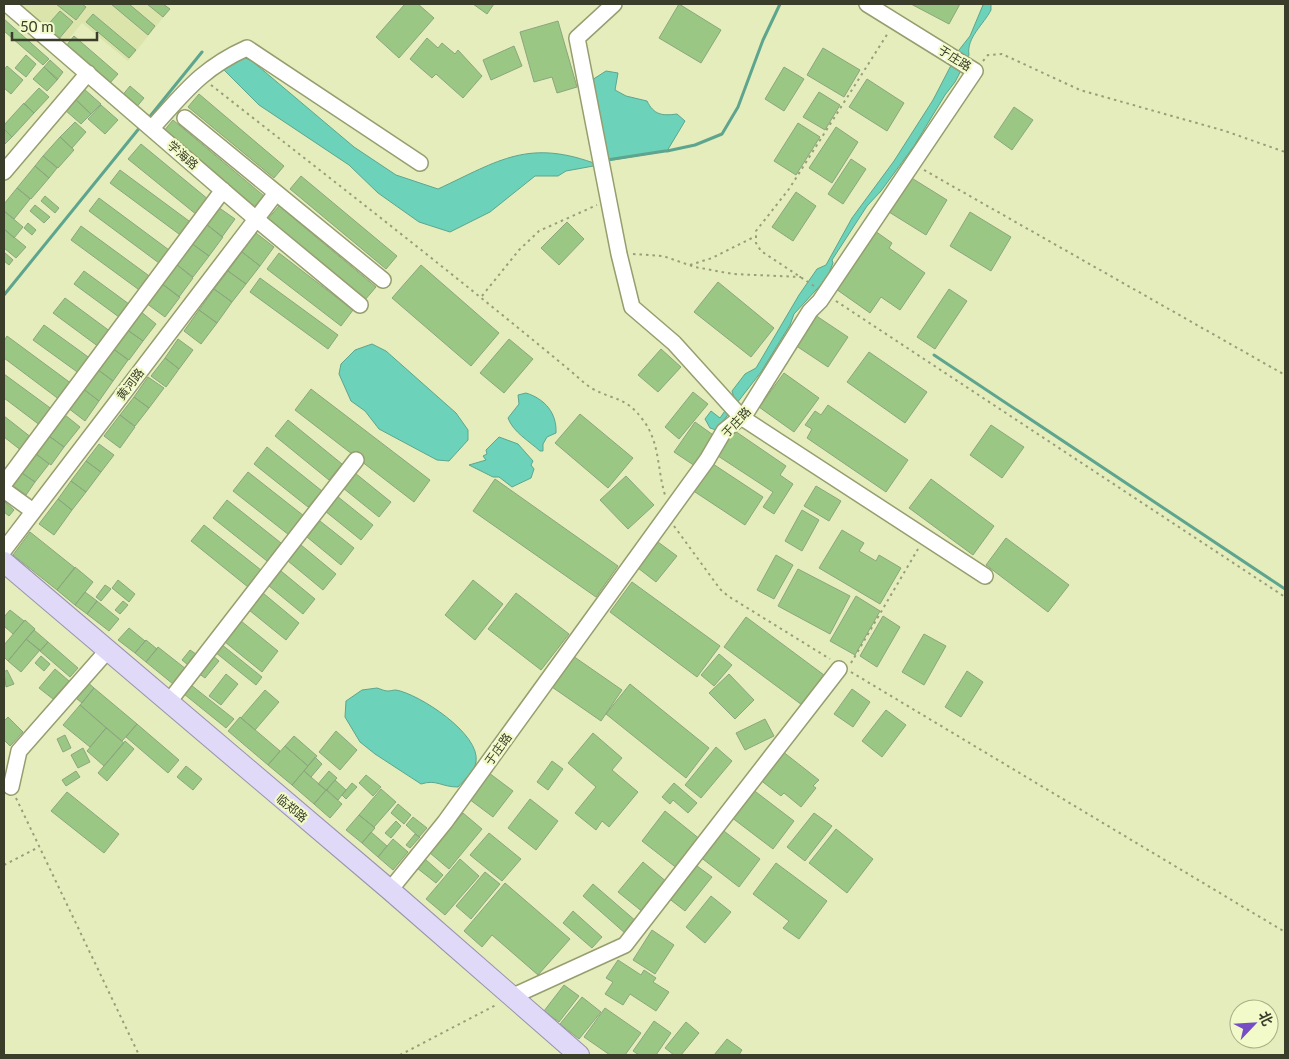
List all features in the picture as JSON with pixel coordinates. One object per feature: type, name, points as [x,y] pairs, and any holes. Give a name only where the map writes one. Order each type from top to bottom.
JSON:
[{"type":"main road","name":"临郑路","points":[[4,562],[390,890],[579,1055]]},
{"type":"street","name":"学海路","points":[[7,4],[256,219],[360,305]]},
{"type":"street","points":[[614,4],[577,38],[608,201],[632,308],[674,343],[741,417],[985,576]]},
{"type":"street","name":"于庄路","points":[[390,890],[445,822],[707,460],[724,431],[746,414],[810,311],[825,294],[975,71],[867,4]]},
{"type":"street","points":[[147,124],[200,76],[224,59],[247,48],[420,162]]},
{"type":"street","points":[[4,172],[88,73]]},
{"type":"street","points":[[185,118],[384,280]]},
{"type":"street","points":[[4,484],[223,190]]},
{"type":"street","name":"黄河路","points":[[4,550],[276,192]]},
{"type":"street","points":[[168,703],[356,460]]},
{"type":"street","points":[[4,490],[33,511]]},
{"type":"street","points":[[11,787],[19,751],[107,651]]},
{"type":"street","points":[[512,997],[626,945],[840,668]]},
{"type":"path","points":[[896,22],[789,189],[756,231],[756,243],[761,251],[1285,597]]},
{"type":"path","points":[[975,71],[988,55],[1002,54],[1080,90],[1225,131],[1285,152]]},
{"type":"path","points":[[200,76],[481,297],[592,389],[624,400],[632,406],[644,421],[655,441],[660,479],[669,513],[720,589],[728,596],[840,668],[1285,932]]},
{"type":"path","points":[[913,163],[1285,375]]},
{"type":"path","points":[[481,297],[519,250],[539,231],[608,201]]},
{"type":"path","points":[[689,265],[712,258],[756,236]]},
{"type":"path","points":[[619,254],[653,254],[689,265],[733,274],[800,277]]},
{"type":"path","points":[[840,668],[852,663],[925,537]]},
{"type":"path","points":[[11,787],[139,1055]]},
{"type":"path","points":[[4,865],[39,847]]},
{"type":"path","points":[[400,1055],[512,997]]},
{"type":"shaded area","points":[[11,4],[164,4],[170,9],[128,61],[82,23],[62,47]]},
{"type":"water","points":[[980,4],[991,4],[991,10],[970,43],[969,55],[955,82],[914,146],[881,191],[867,206],[832,260],[833,263],[827,278],[794,314],[790,325],[761,372],[716,430],[710,428],[705,419],[711,411],[720,418],[734,398],[732,391],[745,374],[756,368],[799,295],[817,269],[826,265],[852,218],[894,161],[933,100],[959,50],[970,36],[983,5]]},
{"type":"water","points":[[241,56],[252,61],[354,147],[396,175],[438,189],[479,169],[516,156],[534,153],[553,153],[575,157],[599,165],[566,171],[558,176],[535,176],[490,212],[450,232],[419,222],[378,193],[349,165],[259,105],[224,70]]},
{"type":"water","points":[[606,71],[618,73],[615,90],[626,96],[647,101],[659,114],[677,114],[685,121],[667,151],[606,161],[592,80]]},
{"type":"water","points":[[372,344],[386,351],[456,413],[468,430],[468,440],[449,461],[437,460],[379,429],[365,411],[351,401],[339,374],[341,364],[355,350]]},
{"type":"water","points":[[526,393],[544,403],[549,408],[554,419],[556,433],[547,437],[543,444],[543,451],[540,451],[517,432],[508,418],[519,404],[518,395]]},
{"type":"water","points":[[499,437],[518,444],[533,461],[531,465],[534,469],[531,478],[512,487],[499,477],[493,477],[469,465],[486,460],[483,456],[487,454],[486,450]]},
{"type":"water","points":[[377,688],[387,691],[396,690],[419,699],[447,717],[469,740],[475,751],[476,762],[471,772],[458,787],[431,782],[421,784],[360,742],[345,717],[346,701],[362,690]]},
{"type":"building","points":[[56,4],[82,4],[86,7],[76,20]]},
{"type":"building","points":[[111,4],[129,4],[155,26],[148,35]]},
{"type":"building","points":[[147,4],[163,4],[170,9],[163,17]]},
{"type":"building","points":[[405,4],[418,4],[434,18],[399,58],[376,37]]},
{"type":"building","points":[[473,4],[494,4],[487,14]]},
{"type":"building","points":[[679,4],[721,30],[701,63],[659,38]]},
{"type":"building","points":[[911,4],[960,4],[949,24]]},
{"type":"building","points":[[60,11],[73,22],[58,40],[44,29]]},
{"type":"building","points":[[93,14],[136,50],[129,58],[86,22]]},
{"type":"building","points":[[4,19],[49,59],[43,65],[4,31]]},
{"type":"building","points":[[558,21],[577,87],[557,93],[552,77],[534,82],[520,32]]},
{"type":"building","points":[[74,36],[118,74],[110,83],[66,46]]},
{"type":"building","points":[[427,38],[438,48],[442,43],[455,54],[458,50],[482,76],[463,98],[436,74],[432,78],[410,59]]},
{"type":"building","points":[[514,46],[522,66],[491,80],[483,60]]},
{"type":"building","points":[[823,48],[860,70],[844,97],[807,75]]},
{"type":"building","points":[[26,55],[36,64],[26,77],[15,68]]},
{"type":"building","points":[[50,60],[63,72],[57,80],[44,67]]},
{"type":"building","points":[[7,66],[23,80],[11,94],[4,88],[4,70]]},
{"type":"building","points":[[44,67],[58,79],[47,91],[33,79]]},
{"type":"building","points":[[784,67],[804,79],[784,111],[765,99]]},
{"type":"building","points":[[867,79],[904,103],[887,131],[849,107]]},
{"type":"building","points":[[130,86],[144,98],[135,109],[121,97]]},
{"type":"building","points":[[39,88],[49,97],[34,113],[24,104]]},
{"type":"building","points":[[84,89],[101,104],[91,114],[75,99]]},
{"type":"building","points":[[819,92],[840,105],[825,130],[803,117]]},
{"type":"building","points":[[199,94],[284,166],[274,178],[188,107]]},
{"type":"building","points":[[75,99],[91,114],[81,124],[65,110]]},
{"type":"building","points":[[24,103],[34,113],[12,137],[4,129],[4,125]]},
{"type":"building","points":[[101,105],[118,120],[105,134],[88,119]]},
{"type":"building","points":[[1014,107],[1033,120],[1012,150],[994,137]]},
{"type":"building","points":[[173,120],[264,196],[253,208],[163,132]]},
{"type":"building","points":[[75,122],[86,132],[72,148],[60,137]]},
{"type":"building","points":[[798,123],[820,137],[796,175],[774,161]]},
{"type":"building","points":[[836,127],[858,142],[832,183],[809,168]]},
{"type":"building","points":[[4,129],[12,137],[4,145]]},
{"type":"building","points":[[60,137],[74,150],[58,168],[43,156]]},
{"type":"building","points":[[141,144],[209,200],[197,215],[128,159]]},
{"type":"building","points":[[43,156],[57,168],[49,178],[35,166]]},
{"type":"building","points":[[851,159],[866,169],[843,204],[828,194]]},
{"type":"building","points":[[35,166],[49,178],[31,199],[17,188]]},
{"type":"building","points":[[120,170],[193,224],[183,237],[110,183]]},
{"type":"building","points":[[301,176],[397,256],[386,269],[290,189]]},
{"type":"building","points":[[910,177],[947,200],[926,235],[889,212]]},
{"type":"building","points":[[17,188],[30,199],[14,219],[4,211],[4,204]]},
{"type":"building","points":[[796,192],[816,206],[793,241],[772,227]]},
{"type":"building","points":[[45,196],[59,208],[55,213],[41,201]]},
{"type":"building","points":[[99,198],[173,253],[163,266],[89,211]]},
{"type":"building","points":[[35,205],[50,217],[44,223],[30,211]]},
{"type":"building","points":[[279,206],[376,287],[364,301],[267,220]]},
{"type":"building","points":[[218,207],[235,219],[222,237],[206,224]]},
{"type":"building","points":[[4,211],[23,227],[14,238],[4,229]]},
{"type":"building","points":[[970,212],[1011,237],[991,271],[950,246]]},
{"type":"building","points":[[567,222],[584,239],[559,265],[541,248]]},
{"type":"building","points":[[28,223],[36,230],[32,235],[24,228]]},
{"type":"building","points":[[206,224],[223,237],[209,256],[191,243]]},
{"type":"building","points":[[81,226],[152,278],[142,292],[71,240]]},
{"type":"building","points":[[4,229],[26,247],[16,258],[4,248]]},
{"type":"building","points":[[875,231],[892,243],[889,248],[925,273],[900,310],[881,297],[870,313],[836,289]]},
{"type":"building","points":[[256,233],[274,247],[260,266],[242,252]]},
{"type":"building","points":[[191,243],[209,256],[193,277],[176,264]]},
{"type":"building","points":[[4,252],[13,260],[9,265],[4,261]]},
{"type":"building","points":[[242,252],[260,266],[246,284],[228,271]]},
{"type":"building","points":[[279,253],[353,310],[341,326],[267,269]]},
{"type":"building","points":[[176,264],[193,278],[179,297],[161,283]]},
{"type":"building","points":[[421,265],[499,333],[471,366],[392,298]]},
{"type":"building","points":[[84,271],[133,307],[123,320],[74,284]]},
{"type":"building","points":[[228,271],[246,284],[232,302],[214,289]]},
{"type":"building","points":[[260,278],[338,335],[328,349],[250,292]]},
{"type":"building","points":[[718,282],[774,328],[751,357],[694,312]]},
{"type":"building","points":[[161,283],[180,297],[165,317],[146,303]]},
{"type":"building","points":[[214,289],[232,302],[217,323],[199,310]]},
{"type":"building","points":[[949,289],[967,301],[935,349],[917,337]]},
{"type":"building","points":[[65,298],[111,332],[99,347],[53,313]]},
{"type":"building","points":[[199,310],[217,323],[201,344],[184,331]]},
{"type":"building","points":[[140,311],[156,324],[143,341],[126,329]]},
{"type":"building","points":[[815,315],[848,337],[828,367],[795,345]]},
{"type":"building","points":[[44,325],[91,359],[80,374],[33,340]]},
{"type":"building","points":[[126,329],[143,341],[129,360],[112,348]]},
{"type":"building","points":[[7,336],[72,384],[60,400],[4,358],[4,341]]},
{"type":"building","points":[[178,339],[193,350],[179,369],[165,358]]},
{"type":"building","points":[[509,339],[533,359],[504,393],[480,373]]},
{"type":"building","points":[[112,348],[128,360],[113,381],[97,369]]},
{"type":"building","points":[[661,349],[681,367],[658,392],[638,375]]},
{"type":"building","points":[[869,352],[927,392],[905,423],[847,382]]},
{"type":"building","points":[[165,358],[179,369],[166,387],[151,376]]},
{"type":"building","points":[[97,369],[113,381],[99,401],[82,388]]},
{"type":"building","points":[[784,373],[819,398],[794,432],[759,407]]},
{"type":"building","points":[[4,374],[53,410],[41,426],[4,398]]},
{"type":"building","points":[[148,377],[164,388],[149,408],[134,397]]},
{"type":"building","points":[[82,388],[99,401],[85,421],[68,408]]},
{"type":"building","points":[[311,389],[430,480],[414,502],[295,410]]},
{"type":"building","points":[[693,392],[708,404],[679,439],[665,427]]},
{"type":"building","points":[[134,397],[149,408],[135,426],[120,415]]},
{"type":"building","points":[[828,405],[908,460],[886,492],[807,438],[812,429],[805,425],[815,411],[821,415]]},
{"type":"building","points":[[580,414],[633,458],[608,488],[555,443]]},
{"type":"building","points":[[65,415],[80,427],[64,447],[49,436]]},
{"type":"building","points":[[120,415],[135,427],[120,448],[104,436]]},
{"type":"building","points":[[4,416],[32,438],[22,451],[4,437]]},
{"type":"building","points":[[288,420],[342,464],[329,480],[275,436]]},
{"type":"building","points":[[695,422],[716,437],[695,466],[674,452]]},
{"type":"building","points":[[991,425],[1024,447],[1002,478],[970,455]]},
{"type":"building","points":[[732,429],[786,466],[780,475],[793,484],[774,514],[763,507],[773,492],[715,454]]},
{"type":"building","points":[[49,436],[64,447],[51,465],[36,454]]},
{"type":"building","points":[[99,444],[114,455],[101,472],[86,461]]},
{"type":"building","points":[[267,447],[322,491],[308,507],[254,464]]},
{"type":"building","points":[[36,454],[49,464],[35,482],[22,473]]},
{"type":"building","points":[[86,461],[101,472],[86,492],[71,481]]},
{"type":"building","points":[[710,462],[763,497],[745,525],[692,490]]},
{"type":"building","points":[[248,472],[304,516],[289,535],[233,491]]},
{"type":"building","points":[[22,473],[35,482],[26,495],[12,485]]},
{"type":"building","points":[[355,473],[391,502],[379,517],[343,488]]},
{"type":"building","points":[[626,476],[654,505],[628,529],[600,500]]},
{"type":"building","points":[[495,479],[618,566],[596,597],[473,511]]},
{"type":"building","points":[[931,479],[994,526],[973,555],[909,508]]},
{"type":"building","points":[[71,481],[86,492],[72,510],[58,499]]},
{"type":"building","points":[[816,486],[841,501],[829,521],[804,506]]},
{"type":"building","points":[[337,496],[373,525],[361,540],[325,511]]},
{"type":"building","points":[[58,499],[72,510],[54,535],[39,524]]},
{"type":"building","points":[[227,500],[281,543],[267,561],[213,518]]},
{"type":"building","points":[[4,501],[14,510],[9,516],[4,512]]},
{"type":"building","points":[[802,510],[819,520],[802,551],[785,541]]},
{"type":"building","points":[[320,521],[354,548],[341,565],[307,537]]},
{"type":"building","points":[[204,525],[261,570],[248,587],[191,541]]},
{"type":"building","points":[[842,530],[864,543],[859,551],[876,561],[879,555],[901,568],[880,604],[819,568]]},
{"type":"building","points":[[30,532],[75,568],[57,590],[13,555]]},
{"type":"building","points":[[1006,538],[1069,585],[1048,612],[986,565]]},
{"type":"building","points":[[658,542],[677,556],[656,582],[638,568]]},
{"type":"building","points":[[301,545],[336,574],[323,590],[288,561]]},
{"type":"building","points":[[776,555],[793,565],[774,599],[757,590]]},
{"type":"building","points":[[75,567],[93,582],[75,605],[57,590]]},
{"type":"building","points":[[798,569],[850,596],[830,634],[778,606]]},
{"type":"building","points":[[281,571],[315,599],[303,614],[269,586]]},
{"type":"building","points":[[118,580],[135,594],[129,602],[112,588]]},
{"type":"building","points":[[473,580],[503,604],[475,640],[445,615]]},
{"type":"building","points":[[632,582],[720,646],[697,677],[610,612]]},
{"type":"building","points":[[105,585],[111,589],[101,601],[96,597]]},
{"type":"building","points":[[85,592],[97,601],[87,614],[75,605]]},
{"type":"building","points":[[263,593],[299,623],[286,640],[249,610]]},
{"type":"building","points":[[516,593],[569,634],[541,670],[488,629]]},
{"type":"building","points":[[856,596],[880,611],[855,655],[830,641]]},
{"type":"building","points":[[97,601],[119,619],[109,631],[87,614]]},
{"type":"building","points":[[123,601],[128,605],[120,614],[115,610]]},
{"type":"building","points":[[10,610],[24,621],[13,634],[4,626],[4,617]]},
{"type":"building","points":[[883,616],[900,627],[877,667],[860,656]]},
{"type":"building","points":[[746,617],[824,675],[802,705],[724,647]]},
{"type":"building","points":[[25,620],[35,629],[8,661],[4,657],[4,645]]},
{"type":"building","points":[[241,621],[278,651],[262,672],[225,642]]},
{"type":"building","points":[[129,628],[145,641],[135,653],[118,640]]},
{"type":"building","points":[[34,630],[48,642],[40,651],[26,639]]},
{"type":"building","points":[[924,634],[946,646],[924,685],[902,672]]},
{"type":"building","points":[[26,639],[40,650],[21,672],[8,661]]},
{"type":"building","points":[[146,640],[157,649],[146,662],[135,653]]},
{"type":"building","points":[[48,642],[78,668],[70,677],[40,651]]},
{"type":"building","points":[[221,644],[262,677],[256,685],[215,652]]},
{"type":"building","points":[[158,647],[186,669],[173,684],[146,662]]},
{"type":"building","points":[[190,650],[196,654],[188,665],[182,660]]},
{"type":"building","points":[[719,654],[732,665],[714,686],[701,675]]},
{"type":"building","points":[[212,655],[219,661],[205,678],[198,673]]},
{"type":"building","points":[[41,656],[50,664],[44,671],[35,663]]},
{"type":"building","points":[[573,656],[622,690],[601,721],[552,687]]},
{"type":"building","points":[[55,669],[69,681],[53,699],[39,688]]},
{"type":"building","points":[[7,670],[14,684],[6,687],[4,672]]},
{"type":"building","points":[[967,671],[983,682],[961,717],[945,707]]},
{"type":"building","points":[[226,674],[238,684],[221,705],[209,696]]},
{"type":"building","points":[[729,674],[754,700],[735,719],[709,693]]},
{"type":"building","points":[[84,679],[94,688],[82,703],[71,694]]},
{"type":"building","points":[[630,684],[709,748],[686,778],[606,714]]},
{"type":"building","points":[[191,685],[234,719],[226,728],[184,694]]},
{"type":"building","points":[[94,688],[137,724],[122,741],[80,705]]},
{"type":"building","points":[[852,689],[870,702],[853,727],[834,714]]},
{"type":"building","points":[[265,690],[279,702],[255,730],[241,718]]},
{"type":"building","points":[[80,705],[106,728],[90,747],[63,725]]},
{"type":"building","points":[[886,710],[906,725],[882,757],[862,741]]},
{"type":"building","points":[[8,717],[23,732],[10,746],[4,740],[4,721]]},
{"type":"building","points":[[240,717],[280,751],[268,765],[228,731]]},
{"type":"building","points":[[765,719],[774,736],[745,750],[736,733]]},
{"type":"building","points":[[137,724],[179,760],[168,773],[126,737]]},
{"type":"building","points":[[106,728],[124,743],[104,766],[87,751]]},
{"type":"building","points":[[336,731],[357,750],[340,770],[319,752]]},
{"type":"building","points":[[593,733],[622,758],[612,770],[638,792],[609,827],[602,821],[596,830],[575,813],[596,787],[568,763]]},
{"type":"building","points":[[65,735],[71,748],[63,752],[57,739]]},
{"type":"building","points":[[294,736],[317,756],[308,766],[285,746]]},
{"type":"building","points":[[125,741],[134,749],[107,781],[98,773]]},
{"type":"building","points":[[285,746],[308,766],[292,785],[268,765]]},
{"type":"building","points":[[716,747],[732,761],[701,798],[685,785]]},
{"type":"building","points":[[83,748],[90,762],[78,768],[71,755]]},
{"type":"building","points":[[782,751],[819,780],[813,786],[816,788],[801,807],[784,793],[781,796],[759,779]]},
{"type":"building","points":[[315,757],[322,764],[311,777],[304,771]]},
{"type":"building","points":[[552,761],[563,769],[548,790],[537,782]]},
{"type":"building","points":[[186,766],[202,779],[193,790],[177,777]]},
{"type":"building","points":[[76,771],[80,777],[66,786],[62,780]]},
{"type":"building","points":[[304,771],[326,790],[314,804],[292,785]]},
{"type":"building","points":[[329,771],[337,778],[326,790],[318,784]]},
{"type":"building","points":[[489,773],[513,791],[493,817],[469,799]]},
{"type":"building","points":[[366,775],[381,787],[373,796],[359,783]]},
{"type":"building","points":[[335,780],[346,790],[338,800],[327,790]]},
{"type":"building","points":[[352,783],[357,787],[346,799],[342,795]]},
{"type":"building","points":[[674,783],[697,803],[688,813],[673,800],[670,804],[662,797]]},
{"type":"building","points":[[381,789],[396,802],[374,827],[359,815]]},
{"type":"building","points":[[752,789],[794,821],[773,849],[731,817]]},
{"type":"building","points":[[326,790],[342,804],[330,818],[314,804]]},
{"type":"building","points":[[67,792],[119,834],[104,853],[51,811]]},
{"type":"building","points":[[530,799],[558,821],[536,850],[508,828]]},
{"type":"building","points":[[398,804],[411,815],[404,824],[391,813]]},
{"type":"building","points":[[665,811],[701,840],[678,869],[642,841]]},
{"type":"building","points":[[463,813],[482,829],[449,869],[430,853]]},
{"type":"building","points":[[814,813],[832,826],[805,861],[787,847]]},
{"type":"building","points":[[359,815],[375,828],[362,843],[346,830]]},
{"type":"building","points":[[413,817],[427,828],[419,837],[406,825]]},
{"type":"building","points":[[396,821],[401,826],[391,838],[385,833]]},
{"type":"building","points":[[720,828],[760,859],[739,887],[699,856]]},
{"type":"building","points":[[836,829],[873,859],[847,893],[809,863]]},
{"type":"building","points":[[371,832],[387,846],[378,857],[362,843]]},
{"type":"building","points":[[489,833],[521,859],[502,881],[470,855]]},
{"type":"building","points":[[415,834],[420,837],[410,848],[406,845]]},
{"type":"building","points":[[393,839],[408,852],[393,870],[378,857]]},
{"type":"building","points":[[425,859],[443,875],[436,883],[417,868]]},
{"type":"building","points":[[460,859],[479,876],[445,915],[426,899]]},
{"type":"building","points":[[643,862],[668,883],[644,913],[618,892]]},
{"type":"building","points":[[693,863],[712,877],[685,911],[667,897]]},
{"type":"building","points":[[776,863],[827,901],[799,939],[783,928],[789,921],[753,894]]},
{"type":"building","points":[[485,872],[500,884],[471,919],[456,906]]},
{"type":"building","points":[[505,883],[570,939],[538,975],[492,935],[482,947],[464,931]]},
{"type":"building","points":[[593,884],[637,922],[626,934],[583,896]]},
{"type":"building","points":[[711,896],[731,912],[705,943],[686,927]]},
{"type":"building","points":[[573,911],[602,937],[592,948],[563,923]]},
{"type":"building","points":[[652,930],[674,945],[655,974],[633,960]]},
{"type":"building","points":[[618,960],[641,975],[644,970],[656,978],[653,982],[669,992],[656,1011],[630,994],[623,1005],[605,994],[613,982],[606,978]]},
{"type":"building","points":[[564,985],[579,996],[559,1022],[544,1011]]},
{"type":"building","points":[[582,997],[601,1012],[579,1039],[560,1024]]},
{"type":"building","points":[[605,1008],[641,1033],[625,1055],[610,1055],[584,1037]]},
{"type":"building","points":[[654,1021],[671,1033],[656,1055],[639,1055],[633,1051]]},
{"type":"building","points":[[686,1022],[699,1033],[681,1055],[674,1055],[665,1048]]},
{"type":"building","points":[[727,1039],[742,1050],[739,1055],[714,1055]]},
{"type":"waterway","points":[[667,151],[695,145],[722,134],[738,107],[763,40],[780,4]]},
{"type":"waterway","points":[[147,120],[202,52]]},
{"type":"waterway","points":[[4,295],[141,126]]},
{"type":"waterway","points":[[607,160],[665,151]]},
{"type":"waterway","points":[[934,355],[1285,589]]}]
